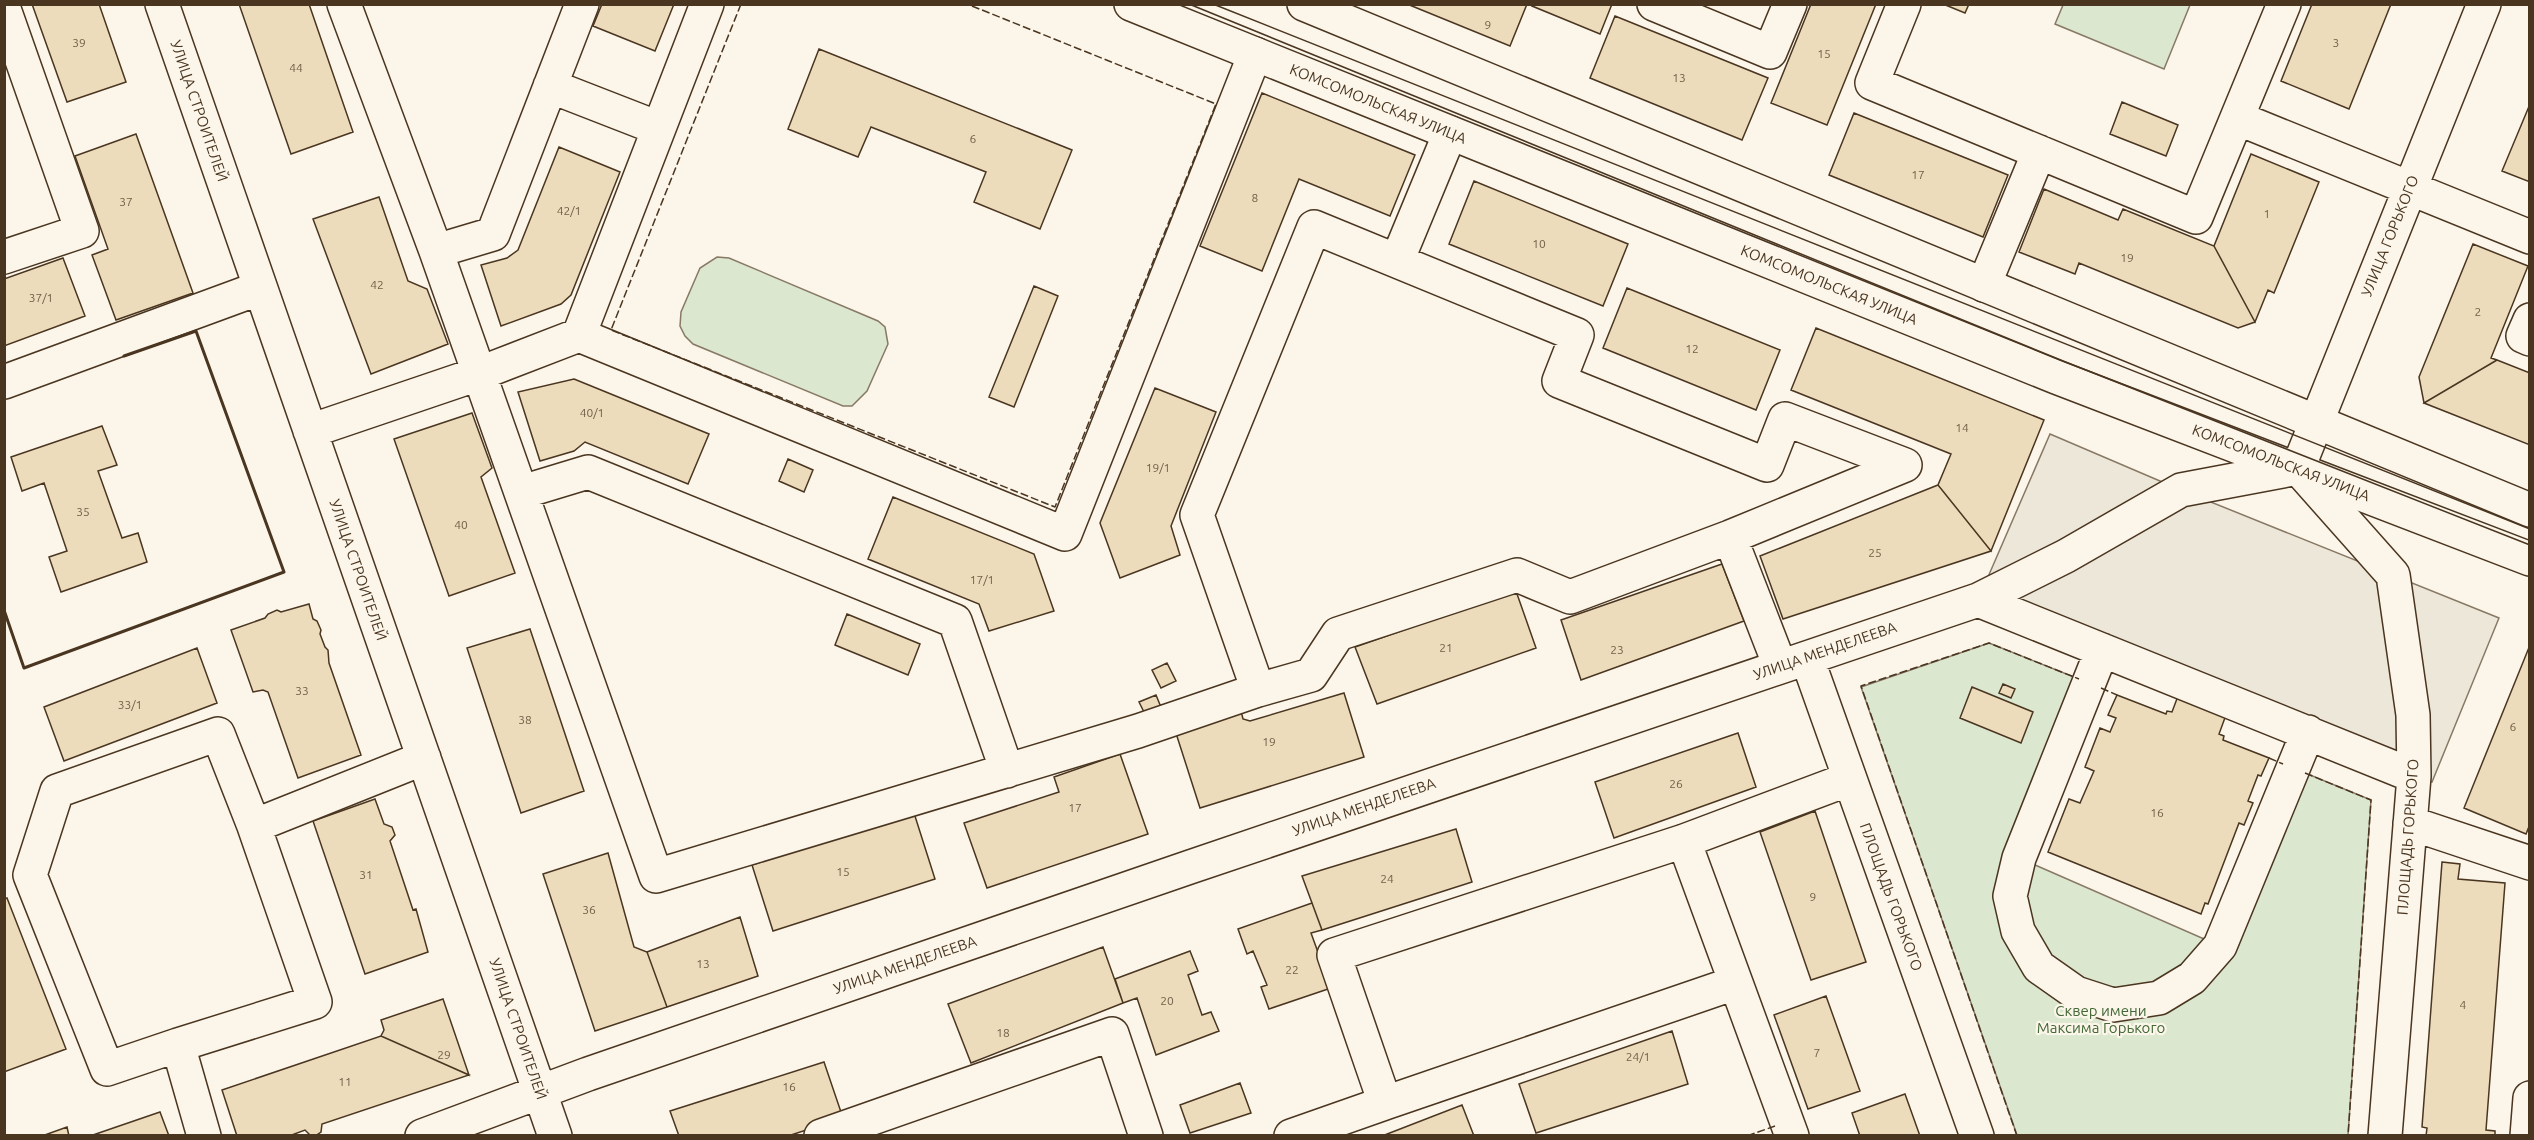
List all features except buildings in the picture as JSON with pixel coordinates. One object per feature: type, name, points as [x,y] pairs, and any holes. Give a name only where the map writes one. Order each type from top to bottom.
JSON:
[{"type":"street","name":"УЛИЦА СТРОИТЕЛЕЙ","points":[[162,4],[555,1136]]},
{"type":"street","points":[[344,4],[436,251],[656,876],[1138,731],[1258,690],[1311,675],[1338,634],[1517,574],[1570,597],[1730,537],[1905,465],[1785,418],[1767,465],[1559,381],[1577,335],[1314,227],[1197,515],[1258,690]]},
{"type":"street","points":[[436,251],[492,234],[582,4]]},
{"type":"street","points":[[579,335],[706,4]]},
{"type":"street","name":"КОМСОМОЛЬСКАЯ УЛИЦА","points":[[1131,4],[2056,377],[2298,468],[2529,559]]},
{"type":"street","points":[[1654,4],[1770,52],[1790,4]]},
{"type":"street","points":[[1904,4],[1872,83],[2196,217],[2284,4]]},
{"type":"street","name":"УЛИЦА ГОРЬКОГО","points":[[2298,468],[2484,4]]},
{"type":"street","points":[[1315,6],[2529,510]]},
{"type":"street","points":[[4,9],[82,231],[4,256]]},
{"type":"street","points":[[310,431],[478,374],[579,335],[1065,534],[1255,54]]},
{"type":"street","points":[[550,86],[658,128]]},
{"type":"street","points":[[2237,118],[2529,237]]},
{"type":"street","points":[[1397,261],[1450,133]]},
{"type":"street","points":[[1984,285],[2038,152]]},
{"type":"street","points":[[4,382],[260,288]]},
{"type":"street","points":[[2529,320],[2523,336],[2529,339]]},
{"type":"street","name":"УЛИЦА МЕНДЕЛЕЕВА","points":[[422,1136],[541,1092],[1167,874],[1978,600],[2066,556],[2181,490],[2298,468]]},
{"type":"street","name":"ПЛОЩАДЬ ГОРЬКОГО","points":[[2298,468],[2393,575],[2413,715],[2414,776],[2385,1136]]},
{"type":"street","points":[[522,492],[588,472],[955,621],[1007,771]]},
{"type":"street","name":"ПЛОЩАДЬ ГОРЬКОГО","points":[[1730,537],[1794,662],[1849,779],[1977,1136]]},
{"type":"street","points":[[1978,600],[2414,776]]},
{"type":"street","points":[[2102,650],[2019,858],[2010,896],[2018,931],[2039,967],[2076,993],[2113,1005],[2159,998],[2192,978],[2220,946],[2308,732]]},
{"type":"street","points":[[218,734],[254,826],[315,1002],[178,1046],[106,1069],[30,874],[57,791],[218,734]]},
{"type":"street","points":[[254,826],[424,758]]},
{"type":"street","points":[[1385,1103],[1334,955],[1684,841],[1849,779]]},
{"type":"street","points":[[2410,823],[2529,863]]},
{"type":"street","points":[[1684,841],[1792,1136]]},
{"type":"street","points":[[1291,1136],[1736,983]]},
{"type":"street","points":[[821,1136],[1112,1034],[1146,1136]]},
{"type":"street","points":[[178,1046],[204,1136]]},
{"type":"street","points":[[2527,1136],[2529,1098]]},
{"type":"green space","points":[[2063,4],[2190,5],[2164,69],[2055,24]]},
{"type":"green space","points":[[717,257],[729,258],[878,321],[885,327],[888,344],[867,391],[852,406],[843,406],[693,344],[685,336],[680,326],[681,312],[700,268]]},
{"type":"green space","name":"Сквер имени Максима Горького","points":[[1989,643],[2089,683],[2019,858],[2220,946],[2293,768],[2371,800],[2348,1135],[2017,1135],[1861,687]]},
{"type":"shaded area","points":[[2050,434],[2181,490],[2499,618],[2432,782],[1978,600]]},
{"type":"tram line","points":[[1189,4],[2063,361],[2530,545]]},
{"type":"tram line","points":[[1213,4],[2530,529]]},
{"type":"fence","points":[[741,4],[611,330],[1055,507],[1216,104],[967,4]]},
{"type":"fence","points":[[2017,1136],[1861,686],[1989,643],[2079,679]]},
{"type":"fence","points":[[2101,688],[2117,695]]},
{"type":"fence","points":[[2269,758],[2283,764]]},
{"type":"fence","points":[[2305,773],[2371,800],[2348,1136]]},
{"type":"fence","points":[[1747,1136],[1775,1126]]},
{"type":"wall","points":[[4,610],[24,668],[284,572],[196,331],[124,356]]}]
